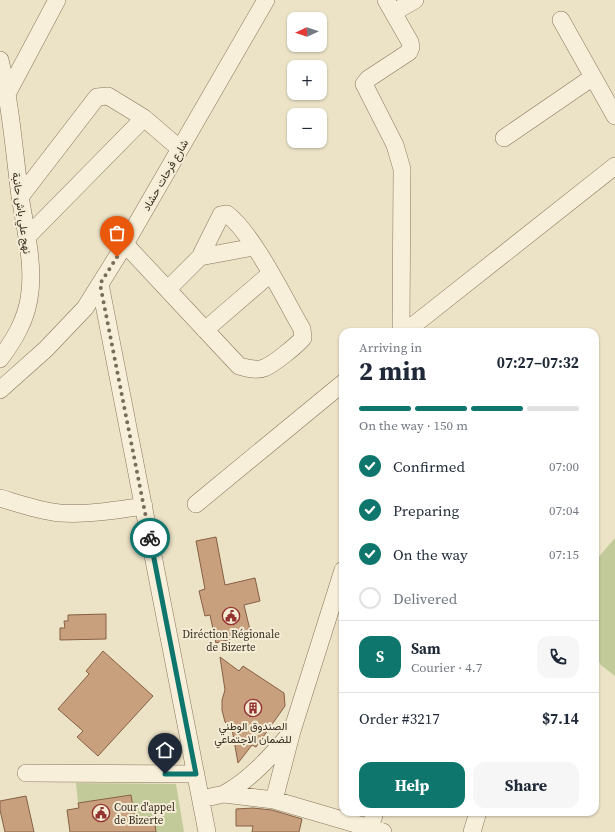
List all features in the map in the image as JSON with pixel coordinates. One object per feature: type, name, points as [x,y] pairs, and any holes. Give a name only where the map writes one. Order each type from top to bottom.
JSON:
[{"type":"street","points":[[7,94],[57,0]]},
{"type":"street","name":"شارع فرحات حشاد","points":[[0,390],[68,328],[85,308],[125,244],[266,0]]},
{"type":"street","points":[[401,328],[402,169],[395,145],[364,84],[368,79],[409,52],[411,47],[410,42],[390,6],[415,0]]},
{"type":"street","points":[[561,20],[615,116]]},
{"type":"street","name":"نهج علي باش حانبة","points":[[0,61],[7,94],[20,197],[27,237],[30,280],[29,298],[25,316],[17,334],[0,358]]},
{"type":"street","points":[[504,138],[593,77]]},
{"type":"street","points":[[20,197],[97,97],[108,96],[144,118],[180,149]]},
{"type":"street","points":[[27,237],[144,118]]},
{"type":"street","points":[[410,328],[615,166]]},
{"type":"street","points":[[125,244],[239,366],[250,369],[264,368],[296,346],[302,338],[302,329],[254,247],[234,220],[227,214],[221,215],[200,257],[168,289]]},
{"type":"street","points":[[200,257],[254,247]]},
{"type":"street","points":[[205,330],[270,274]]},
{"type":"street","points":[[100,284],[201,799],[206,832]]},
{"type":"street","points":[[196,504],[339,386]]},
{"type":"street","points":[[0,498],[30,508],[60,513],[85,513],[144,506]]},
{"type":"street","points":[[274,800],[292,731],[339,583]]},
{"type":"street","points":[[224,794],[242,782],[272,755],[292,731]]},
{"type":"street","points":[[26,773],[196,774]]},
{"type":"street","points":[[201,799],[224,794],[274,800],[376,830],[375,816]]},
{"type":"street","points":[[472,832],[477,816]]},
{"type":"green space","points":[[615,538],[615,676],[599,662],[599,556]]},
{"type":"green space","points":[[76,783],[176,784],[184,832],[156,832],[154,816],[135,819],[131,795],[78,803]]},
{"type":"building","points":[[216,537],[225,585],[255,578],[260,601],[244,605],[251,634],[216,643],[210,615],[205,616],[199,591],[205,589],[196,541]]},
{"type":"building","points":[[106,614],[106,639],[60,640],[60,628],[65,628],[64,621],[68,621],[68,615]]},
{"type":"building","points":[[103,651],[153,696],[98,756],[77,737],[83,731],[58,709],[89,674],[86,671]]},
{"type":"building","name":"الصندوق الوطني للضمان الاجتماعي","points":[[220,657],[239,671],[243,666],[284,693],[285,706],[256,747],[252,745],[238,763],[232,729],[225,722],[222,710],[222,700],[225,690]]},
{"type":"building","name":"Cour d'appel de Bizerte","points":[[131,795],[135,819],[154,816],[156,832],[70,832],[67,810],[79,808],[78,803]]},
{"type":"building","points":[[26,796],[34,832],[5,832],[0,810],[0,801]]},
{"type":"building","points":[[253,808],[272,810],[302,819],[299,832],[252,832],[253,826],[236,826],[236,809]]},
{"type":"way so far","points":[[117,257],[100,284],[150,538]]},
{"type":"place","name":"Diréction Régionale de Bizerte","points":[[231,616]]},
{"type":"place","name":"الصندوق الوطني للضمان الاجتماعي","points":[[253,708]]},
{"type":"place","name":"Cour d'appel de Bizerte","points":[[101,813]]},
{"type":"route","points":[[150,538],[196,774],[165,774]]}]
